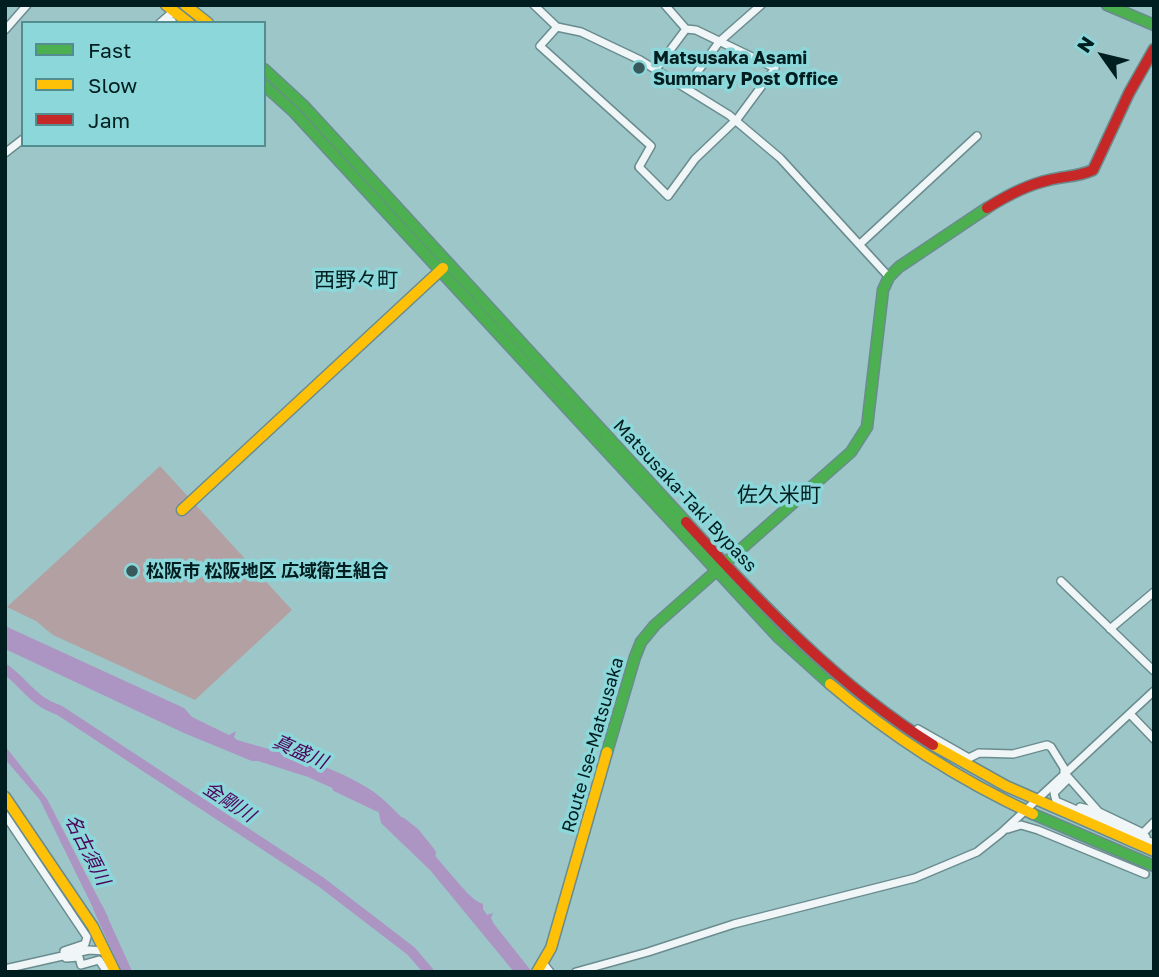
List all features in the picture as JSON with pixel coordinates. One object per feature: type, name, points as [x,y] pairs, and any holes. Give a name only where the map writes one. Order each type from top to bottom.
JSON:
[{"type":"main road","points":[[1107,5],[1154,25]]},
{"type":"main road","points":[[193,7],[206,21]]},
{"type":"main road","points":[[889,276],[1008,194],[1048,180],[1081,176],[1093,170],[1129,93],[1154,49]]},
{"type":"main road","name":"Matsusaka-Taki Bypass","points":[[266,71],[303,105],[444,267]]},
{"type":"main road","name":"Matsusaka-Taki Bypass","points":[[266,87],[444,267],[721,568],[779,638],[851,702],[913,747],[1026,811],[1154,866]]},
{"type":"main road","points":[[182,510],[363,346],[444,267]]},
{"type":"main road","name":"Route Ise-Matsusaka","points":[[543,968],[638,647],[655,625],[851,452],[860,441],[867,426],[871,405],[883,290],[889,276]]},
{"type":"main road","name":"Matsusaka-Taki Bypass","points":[[721,568],[859,694],[921,738],[983,776],[1036,802],[1153,846]]},
{"type":"main road","points":[[5,797],[8,810],[93,927],[115,972]]},
{"type":"street","points":[[5,30],[27,5]]},
{"type":"street","points":[[534,5],[557,27],[581,32],[656,69],[735,120],[780,158],[889,276]]},
{"type":"street","points":[[557,27],[540,46],[651,146],[639,167],[668,196],[695,159],[735,120],[775,68],[696,30],[686,29],[665,5]]},
{"type":"street","points":[[686,88],[719,42],[761,5]]},
{"type":"street","points":[[656,69],[686,29]]},
{"type":"street","points":[[698,55],[705,60]]},
{"type":"street","points":[[860,244],[977,136]]},
{"type":"street","points":[[5,153],[21,141]]},
{"type":"street","points":[[1060,581],[1154,671]]},
{"type":"street","points":[[1110,629],[1154,592]]},
{"type":"street","points":[[814,653],[824,657],[865,691],[920,730],[969,758],[979,753],[1013,754],[1046,745],[1051,747],[1066,775],[1099,812]]},
{"type":"street","points":[[576,972],[734,925],[915,877],[977,852],[1066,775],[1154,691]]},
{"type":"street","points":[[1130,714],[1154,739]]},
{"type":"street","points":[[1066,775],[1054,793],[1056,801],[1153,846]]},
{"type":"street","points":[[1055,796],[1087,810],[1099,812],[1143,833],[1153,846]]},
{"type":"street","points":[[8,810],[12,824],[87,937],[85,944],[64,950],[64,956]]},
{"type":"street","points":[[1143,833],[1154,822]]},
{"type":"street","points":[[1001,833],[1021,825],[1145,874]]},
{"type":"street","points":[[5,969],[89,950],[105,951]]},
{"type":"street","points":[[64,956],[79,957],[81,964],[99,960],[107,972]]},
{"type":"shaded area","points":[[160,466],[292,610],[195,700],[53,635],[36,621],[7,607]]},
{"type":"shaded area","points":[[5,626],[184,708],[192,717],[229,735],[236,731],[234,737],[237,740],[272,750],[279,749],[336,771],[363,785],[404,820],[468,893],[483,904],[487,915],[493,913],[491,918],[494,924],[532,972],[514,972],[430,870],[381,823],[378,808],[357,794],[252,761],[184,733],[5,649]]},
{"type":"shaded area","points":[[5,746],[47,799],[108,917],[100,922],[40,800],[5,759]]},
{"type":"waterway","name":"金剛川","points":[[5,669],[42,702],[59,710],[321,882],[411,951],[429,972]]},
{"type":"waterway","name":"真盛川","points":[[337,787],[379,807]]},
{"type":"waterway","name":"真盛川","points":[[401,822],[415,833],[431,853]]},
{"type":"waterway","name":"名古須川","points":[[98,908],[127,972]]},
{"type":"traffic: fast","points":[[1107,5],[1154,25]]},
{"type":"traffic: fast","points":[[266,71],[303,105],[686,522]]},
{"type":"traffic: fast","points":[[266,87],[294,112],[779,638],[830,684]]},
{"type":"traffic: fast","points":[[607,752],[641,642],[655,625],[851,452],[867,427],[883,290],[889,277],[899,267],[987,208]]},
{"type":"traffic: fast","points":[[1033,814],[1154,866]]},
{"type":"traffic: slow","points":[[166,5],[186,21]]},
{"type":"traffic: slow","points":[[185,5],[205,21]]},
{"type":"traffic: slow","points":[[182,510],[443,268]]},
{"type":"traffic: slow","points":[[830,684],[927,756],[979,787],[1033,814]]},
{"type":"traffic: slow","points":[[933,745],[1006,786],[1154,851]]},
{"type":"traffic: slow","points":[[537,972],[551,948],[607,752]]},
{"type":"traffic: slow","points":[[5,797],[93,927],[115,972]]},
{"type":"traffic: jam","points":[[987,208],[1032,185],[1093,170],[1129,93],[1154,49]]},
{"type":"traffic: jam","points":[[686,522],[772,613],[833,670],[898,722],[933,745]]},
{"type":"place","name":"Matsusaka Asami Summary Post Office","points":[[639,68]]},
{"type":"place","name":"松阪市 松阪地区 広域衛生組合","points":[[132,571]]},
{"type":"district","name":"西野々町","points":[[356,280]]},
{"type":"district","name":"佐久米町","points":[[779,495]]}]
